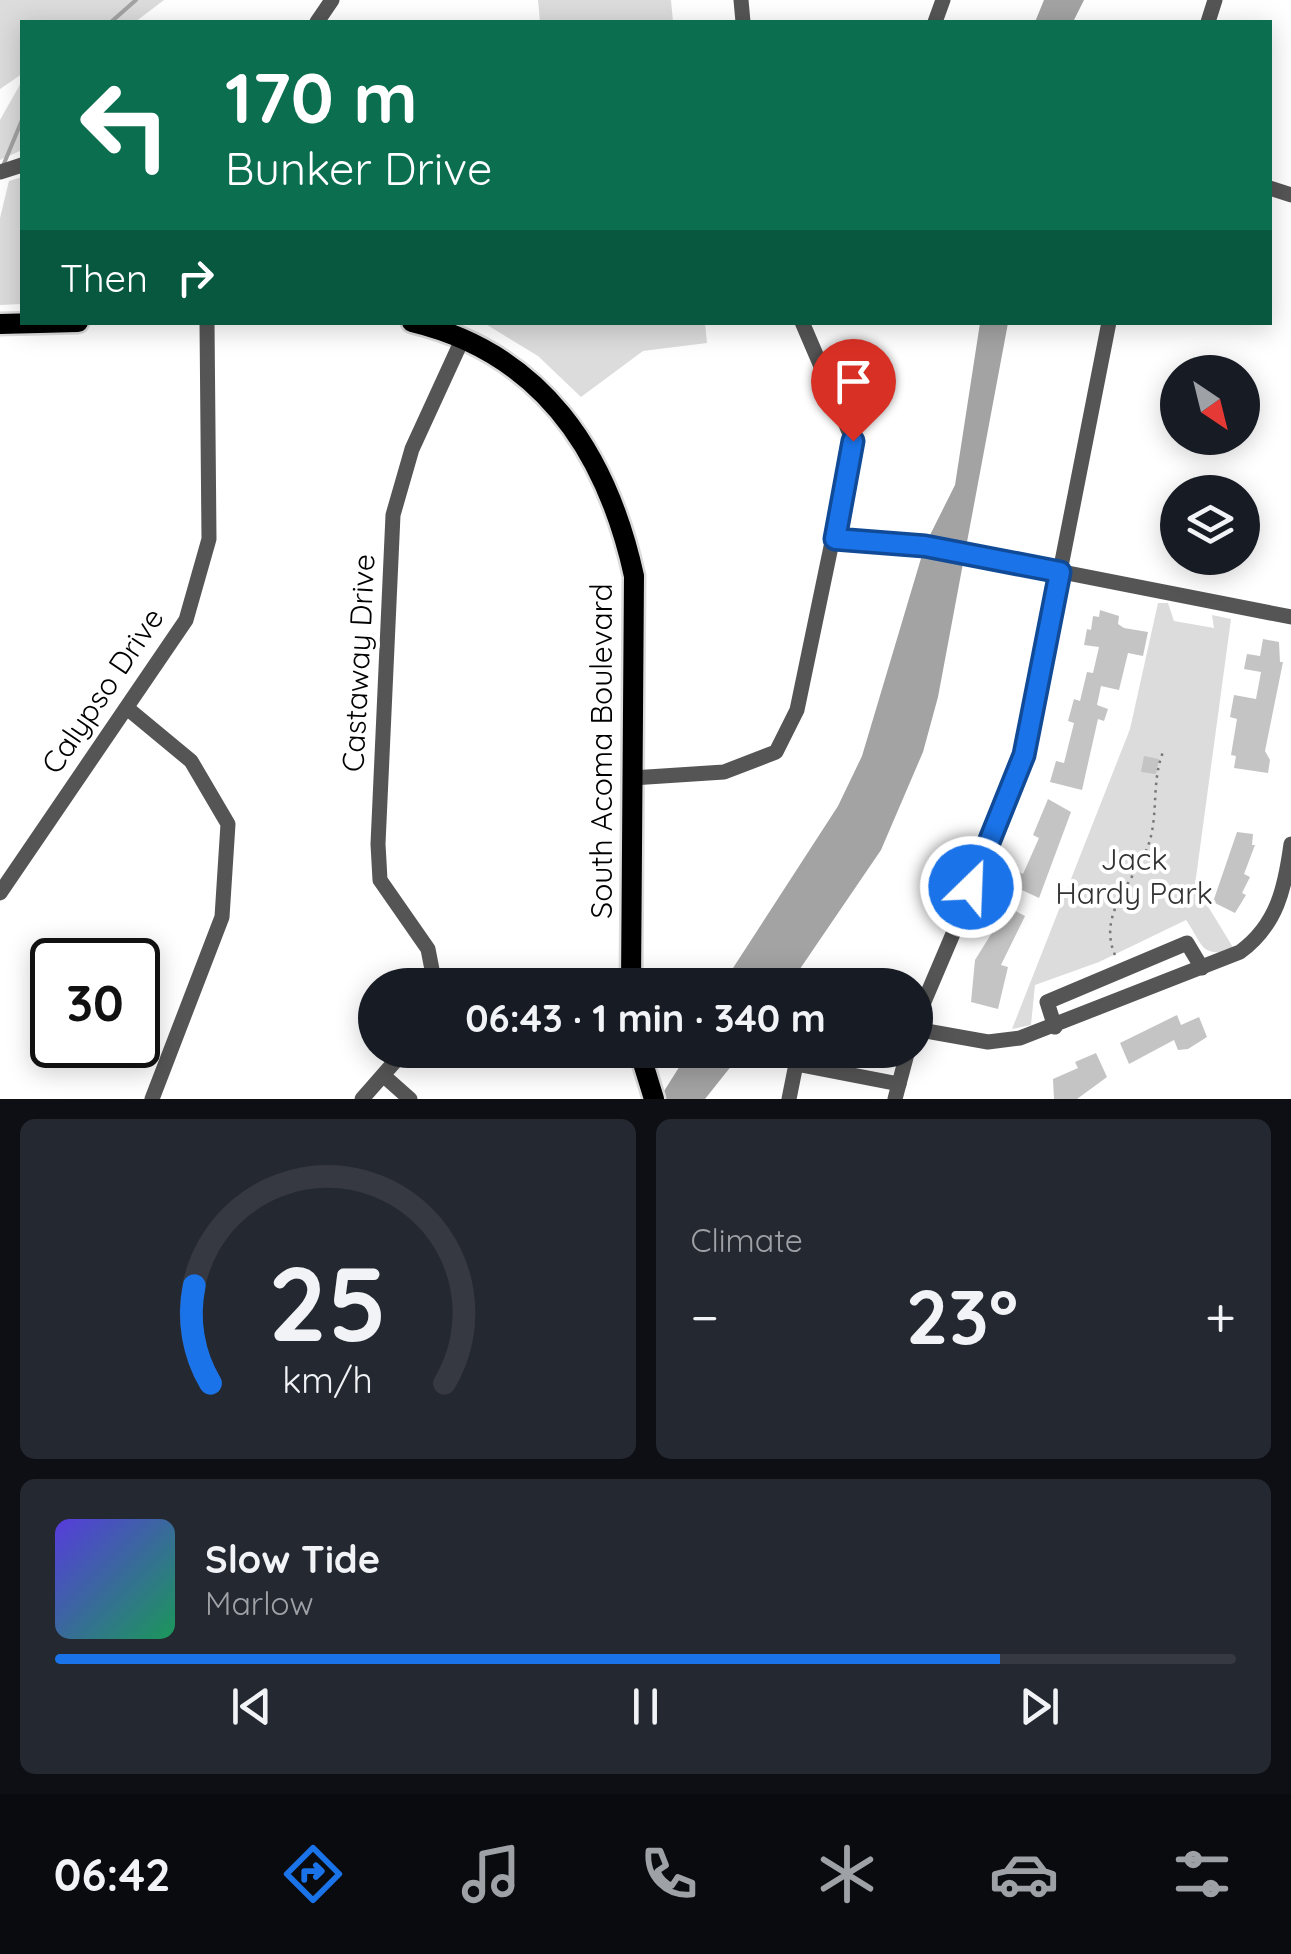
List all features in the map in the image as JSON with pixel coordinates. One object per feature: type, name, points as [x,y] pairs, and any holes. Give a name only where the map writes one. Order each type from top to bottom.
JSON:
[{"type":"main road","name":"South Acoma Boulevard","points":[[420,325],[462,340],[524,376],[556,406],[608,483],[634,576],[631,968]]},
{"type":"main road","points":[[644,1068],[654,1099]]},
{"type":"street","name":"Calypso Drive","points":[[0,893],[186,620],[209,539],[207,325]]},
{"type":"street","points":[[632,778],[724,772],[776,752],[797,710],[853,441],[803,325]]},
{"type":"street","points":[[933,983],[1013,790],[1040,688],[1109,325]]},
{"type":"street","name":"Castaway Drive","points":[[432,968],[428,949],[380,880],[393,515],[412,449],[462,340]]},
{"type":"street","points":[[835,539],[925,546],[1291,617]]},
{"type":"street","points":[[127,708],[191,761],[228,824],[222,918],[152,1099]]},
{"type":"street","points":[[933,1030],[998,1043],[1056,1027],[1240,952],[1257,940],[1272,919],[1286,880],[1291,844]]},
{"type":"street","points":[[1056,1027],[1047,1002],[1187,943],[1202,968]]},
{"type":"street","points":[[789,1099],[796,1064],[897,1092]]},
{"type":"street","points":[[362,1099],[390,1068]]},
{"type":"street","points":[[384,1076],[410,1099]]},
{"type":"path","points":[[1122,970],[1109,939],[1110,928],[1120,896],[1149,842],[1163,752]]},
{"type":"green space","points":[[0,0],[164,0],[138,20],[20,20],[20,75],[0,89]]},
{"type":"green space","points":[[538,0],[671,0],[673,20],[540,20]]},
{"type":"green space","points":[[20,85],[20,151],[0,160],[0,120]]},
{"type":"green space","points":[[20,178],[20,304],[0,305],[0,218],[9,181]]},
{"type":"green space","points":[[487,325],[705,325],[707,343],[643,351],[581,397],[538,356]]},
{"type":"green space","name":"Jack Hardy Park","points":[[1158,603],[1168,603],[1174,621],[1214,628],[1212,615],[1231,619],[1195,885],[1234,949],[1208,951],[1186,920],[1099,962],[1035,985],[1031,1025],[1012,1029],[1130,729]]},
{"type":"shaded area","points":[[1044,0],[1084,0],[1074,20],[1036,20]]},
{"type":"shaded area","points":[[980,325],[1008,325],[938,697],[923,752],[881,850],[801,968],[733,968],[838,806],[862,756],[925,545],[955,485]]},
{"type":"shaded area","points":[[679,1068],[730,1068],[705,1099],[659,1099]]},
{"type":"building","points":[[1100,610],[1119,616],[1118,624],[1124,628],[1148,632],[1143,656],[1128,653],[1119,690],[1101,686],[1097,705],[1108,709],[1104,721],[1098,719],[1082,790],[1050,782],[1056,761],[1064,763],[1074,723],[1068,721],[1074,699],[1080,701],[1087,672],[1093,673],[1099,647],[1084,645],[1087,629],[1091,630],[1093,616],[1099,617]]},
{"type":"building","points":[[1263,639],[1279,642],[1283,662],[1265,751],[1270,760],[1268,773],[1234,768],[1236,756],[1231,755],[1237,719],[1230,717],[1234,695],[1256,699],[1261,672],[1244,669],[1247,654],[1260,656]]},
{"type":"building","points":[[1144,756],[1159,759],[1156,774],[1141,772]]},
{"type":"building","points":[[1048,799],[1071,812],[1039,898],[1011,885],[1017,871],[1023,874],[1039,838],[1033,835]]},
{"type":"building","points":[[1237,832],[1253,834],[1255,845],[1244,874],[1250,877],[1242,893],[1246,895],[1235,913],[1213,902]]},
{"type":"building","points":[[1008,907],[1025,916],[1001,965],[1008,967],[998,1009],[971,1002],[975,960]]},
{"type":"building","points":[[1177,1015],[1181,1025],[1199,1017],[1207,1037],[1188,1049],[1178,1050],[1174,1040],[1129,1064],[1120,1043]]},
{"type":"building","points":[[1096,1053],[1107,1077],[1077,1099],[1054,1099],[1053,1079],[1078,1068],[1075,1062]]},
{"type":"waterway","points":[[113,20],[136,0]]},
{"type":"waterway","points":[[3,166],[20,125]]},
{"type":"route","points":[[853,441],[835,539],[925,546],[1060,572],[1024,755],[1004,814],[971,887]]}]
